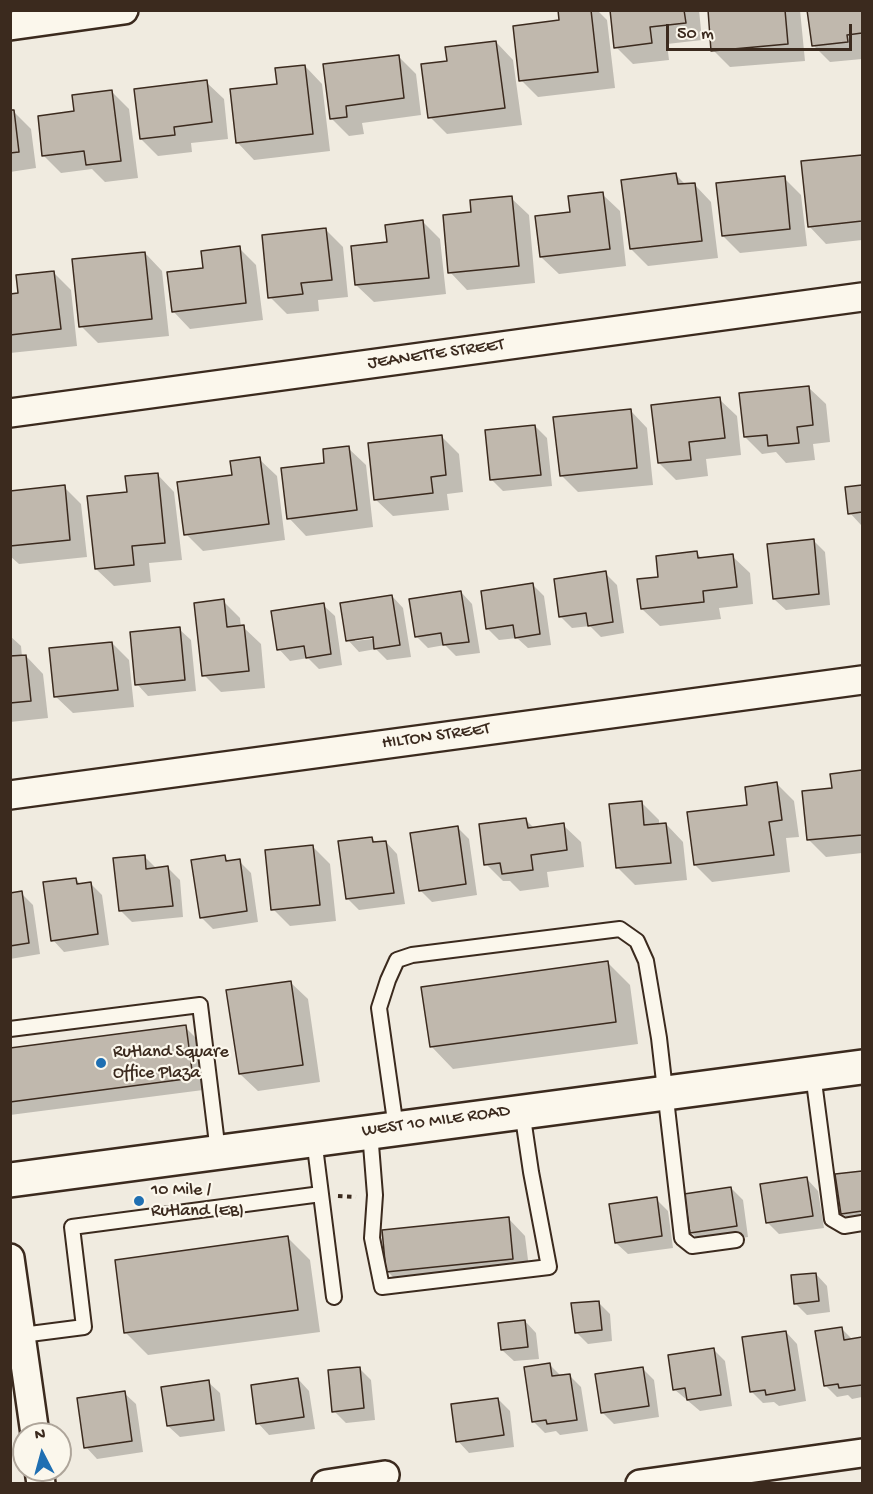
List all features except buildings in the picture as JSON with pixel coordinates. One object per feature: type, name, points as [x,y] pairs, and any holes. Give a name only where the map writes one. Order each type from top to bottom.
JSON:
[{"type":"main road","name":"WEST 10 MILE ROAD","points":[[10,1180],[862,1067]]},
{"type":"street","points":[[10,26],[124,10]]},
{"type":"street","name":"JEANETTE STREET","points":[[10,414],[862,297]]},
{"type":"street","name":"HILTON STREET","points":[[10,795],[862,680]]},
{"type":"street","points":[[10,1258],[33,1422]]},
{"type":"street","points":[[640,1484],[862,1453]]},
{"type":"street","points":[[326,1484],[385,1475]]},
{"type":"lane","points":[[522,1111],[549,1267],[382,1287],[372,1238],[383,1130],[379,1008],[397,960],[412,955],[620,929],[637,941],[646,961],[659,1038],[682,1238],[692,1246],[736,1240]]},
{"type":"lane","points":[[10,1029],[200,1005],[218,1152]]},
{"type":"lane","points":[[813,1074],[832,1219],[844,1226],[862,1223]]},
{"type":"lane","points":[[314,1138],[334,1298]]},
{"type":"lane","points":[[22,1335],[84,1327],[72,1227],[321,1194]]},
{"type":"place","name":"Rutland Square Office Plaza","points":[[101,1063]]},
{"type":"place","name":"10 Mile / Rutland (EB)","points":[[139,1201]]}]
